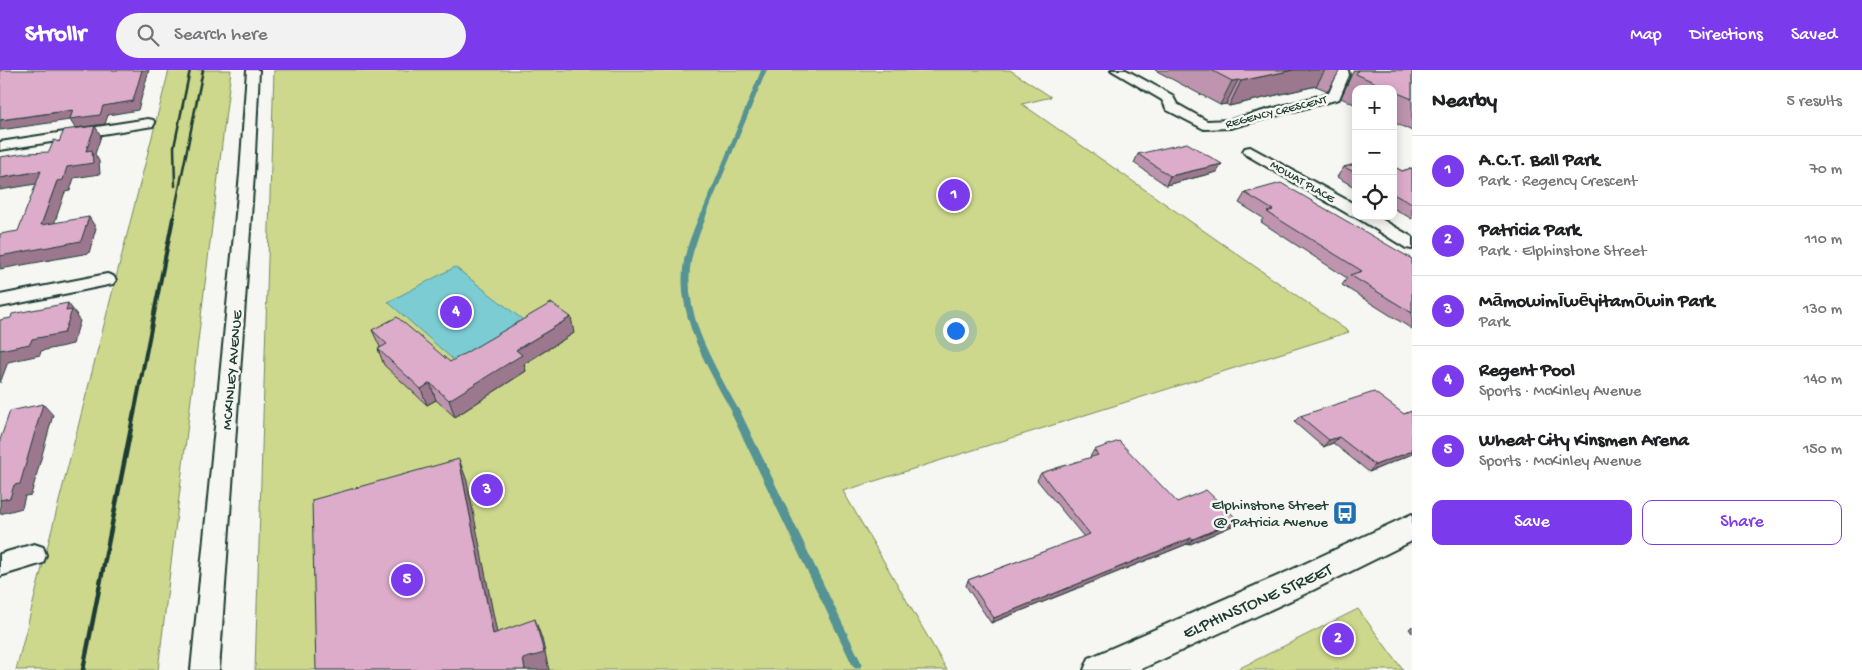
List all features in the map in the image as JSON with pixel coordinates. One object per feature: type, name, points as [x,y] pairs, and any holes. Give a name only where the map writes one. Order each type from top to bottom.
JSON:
[{"type":"street","name":"MCKINLEY AVENUE","points":[[205,670],[248,174],[254,70]]},
{"type":"street","name":"REGENCY CRESCENT","points":[[1117,70],[1167,98],[1172,106],[1204,125],[1230,124],[1334,96],[1343,75],[1342,70]]},
{"type":"street","points":[[0,146],[148,123]]},
{"type":"street","name":"MOWAT PLACE","points":[[1250,151],[1352,210]]},
{"type":"street","points":[[1371,220],[1412,244]]},
{"type":"street","points":[[0,301],[107,280]]},
{"type":"street","name":"ELPHINSTONE STREET","points":[[1101,670],[1300,582],[1412,527]]},
{"type":"street","points":[[0,565],[34,556]]},
{"type":"green space","points":[[169,70],[231,70],[158,670],[16,670]]},
{"type":"green space","points":[[274,70],[1010,70],[1051,97],[1022,104],[1349,332],[843,491],[947,670],[255,670]]},
{"type":"green space","points":[[1358,609],[1403,670],[1236,670]]},
{"type":"water","points":[[455,267],[527,323],[458,364],[388,302]]},
{"type":"building","points":[[0,70],[142,70],[133,101],[103,106],[100,115],[70,119],[73,110],[0,120]]},
{"type":"building","points":[[1211,70],[1293,70],[1241,81],[1232,81]]},
{"type":"building","points":[[1358,70],[1412,70],[1412,99],[1397,93],[1397,85],[1380,85],[1356,74]]},
{"type":"building","points":[[95,126],[86,151],[92,150],[93,163],[67,167],[63,180],[57,181],[41,225],[89,217],[81,241],[0,256],[0,234],[18,231],[41,171],[0,178],[0,157],[49,152],[54,140],[59,142],[64,130]]},
{"type":"building","points":[[1187,143],[1222,164],[1170,176],[1138,154]]},
{"type":"building","points":[[1352,165],[1352,171],[1344,167]]},
{"type":"building","points":[[1397,168],[1402,171],[1412,168],[1412,204],[1397,196]]},
{"type":"building","points":[[1281,183],[1412,259],[1412,313],[1350,275],[1362,271],[1267,212],[1273,210],[1245,193]]},
{"type":"building","points":[[68,303],[66,311],[72,310],[64,333],[32,339],[30,344],[0,350],[0,320],[11,318],[12,314]]},
{"type":"building","points":[[551,303],[571,317],[516,350],[522,355],[449,400],[430,383],[421,389],[378,349],[387,344],[372,330],[397,317],[450,362]]},
{"type":"building","points":[[1374,392],[1404,414],[1412,411],[1412,451],[1375,465],[1339,437],[1329,440],[1300,416]]},
{"type":"building","points":[[43,404],[20,484],[14,485],[10,498],[0,500],[0,440],[10,411]]},
{"type":"building","points":[[1119,441],[1177,502],[1206,490],[1238,520],[994,618],[968,580],[1090,534],[1041,473],[1098,455],[1094,450]]},
{"type":"building","points":[[459,459],[493,634],[535,619],[544,653],[523,659],[525,670],[316,670],[312,500]]},
{"type":"waterway","points":[[702,219],[764,70]]},
{"type":"waterway","points":[[702,218],[688,258],[687,299],[692,320],[707,359],[737,414]]},
{"type":"waterway","points":[[736,413],[857,664]]},
{"type":"railway","points":[[175,186],[174,147],[190,70]]},
{"type":"railway","points":[[173,219],[203,70]]},
{"type":"railway","points":[[134,414],[173,218]]},
{"type":"railway","points":[[83,670],[134,413]]},
{"type":"place","name":"A.C.T. Ball Park","points":[[954,195]]},
{"type":"place","name":"Regent Pool","points":[[456,312]]},
{"type":"place","name":"Māmowimīwēyitamōwin Park","points":[[487,490]]},
{"type":"place","name":"Elphinstone Street @ Patricia Avenue","points":[[1345,513]]},
{"type":"place","name":"Wheat City Kinsmen Arena","points":[[407,580]]},
{"type":"place","name":"Patricia Park","points":[[1338,639]]}]
